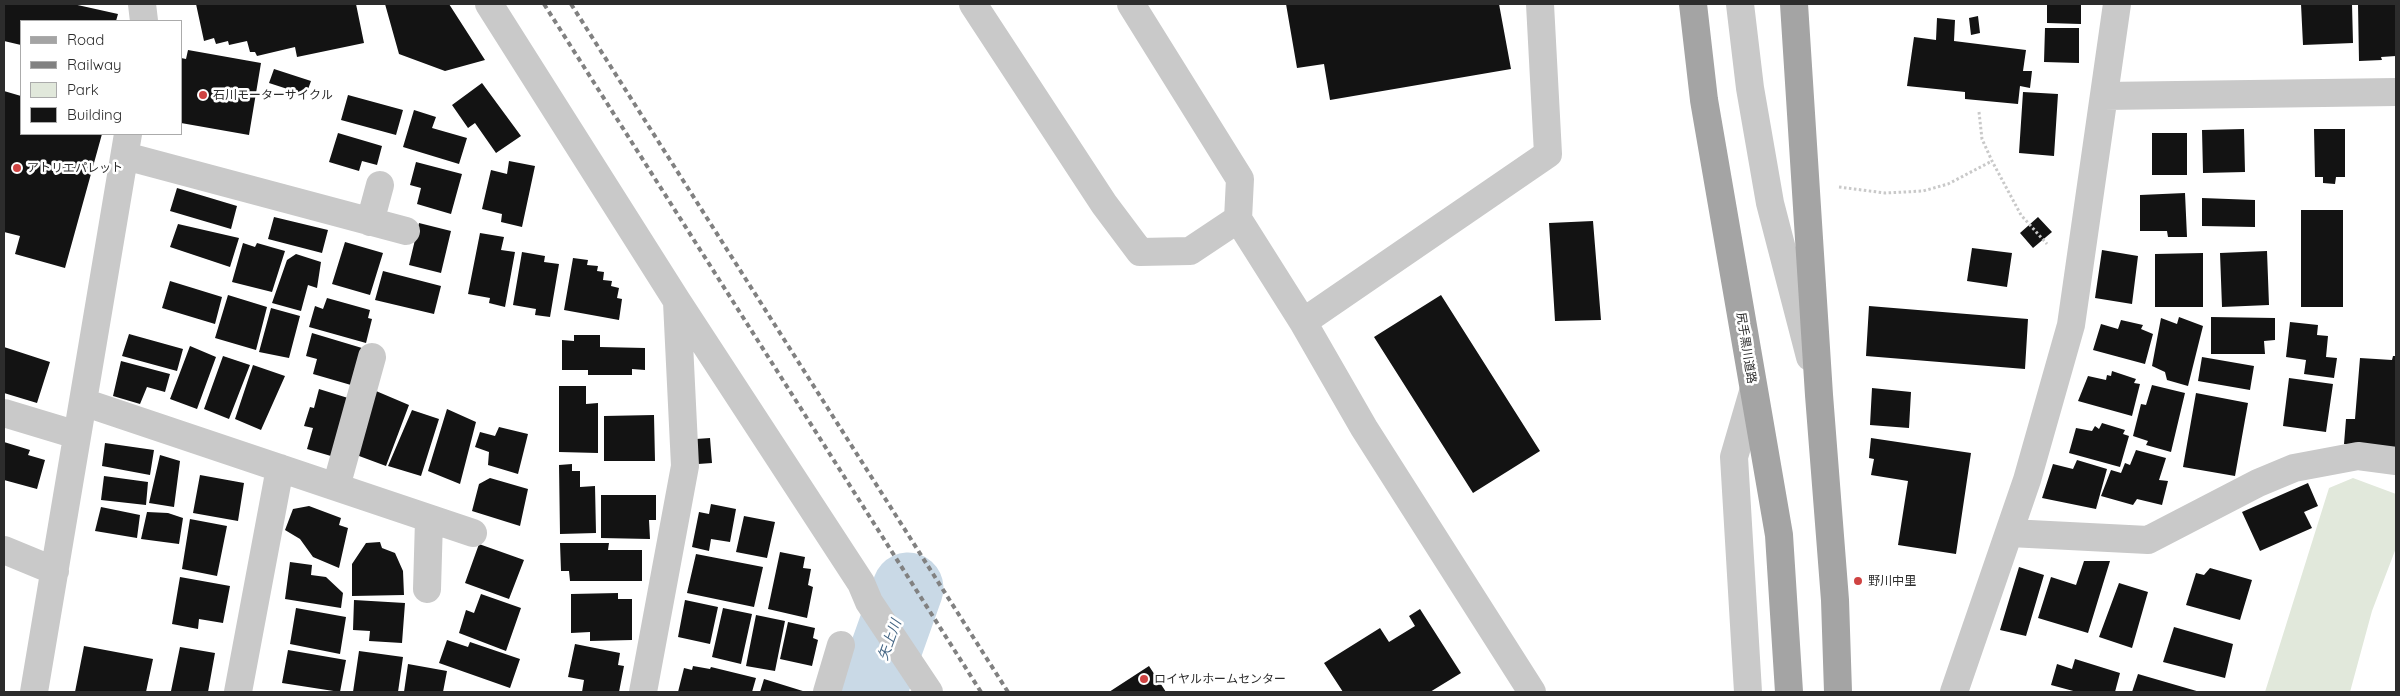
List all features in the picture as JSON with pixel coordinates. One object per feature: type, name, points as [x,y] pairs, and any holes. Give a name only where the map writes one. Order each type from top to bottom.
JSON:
[{"type":"main road","name":"尻手黒川道路","points":[[1693,4],[1704,100],[1779,535],[1789,692]]},
{"type":"main road","points":[[1794,4],[1819,395],[1835,600],[1838,692]]},
{"type":"street","points":[[142,4],[144,20]]},
{"type":"street","points":[[489,4],[677,301],[861,583],[869,602],[929,692]]},
{"type":"street","points":[[973,4],[1104,204],[1140,252],[1190,251],[1238,219]]},
{"type":"street","points":[[1131,4],[1240,179],[1238,219],[1303,322],[1364,428],[1532,692]]},
{"type":"street","points":[[1303,322],[1548,154],[1540,4]]},
{"type":"street","points":[[1740,4],[1750,88],[1770,203],[1819,395]]},
{"type":"street","points":[[1954,692],[2010,533],[2071,325],[2117,4]]},
{"type":"street","points":[[2104,96],[2396,92]]},
{"type":"street","points":[[34,692],[126,145],[370,222],[406,231]]},
{"type":"street","points":[[370,222],[380,185]]},
{"type":"street","points":[[643,692],[685,466],[677,301]]},
{"type":"street","points":[[336,488],[372,357]]},
{"type":"street","points":[[1748,692],[1734,457],[1753,392]]},
{"type":"street","points":[[83,402],[429,520],[473,533]]},
{"type":"street","points":[[4,413],[77,435]]},
{"type":"street","points":[[2010,533],[2148,540],[2258,483],[2294,468],[2358,456],[2396,461]]},
{"type":"street","points":[[238,692],[280,468]]},
{"type":"street","points":[[427,589],[429,520]]},
{"type":"street","points":[[4,550],[54,571]]},
{"type":"street","points":[[827,692],[841,644]]},
{"type":"path","points":[[1979,112],[1982,139],[2021,215],[2050,247],[2080,261]]},
{"type":"path","points":[[1831,186],[1885,193],[1923,191],[1948,184],[1992,161]]},
{"type":"green space","points":[[2353,478],[2396,494],[2396,548],[2372,611],[2350,692],[2265,692],[2329,488]]},
{"type":"building","points":[[4,4],[73,4],[118,14],[116,20],[20,20],[20,45],[4,41]]},
{"type":"building","points":[[196,4],[356,4],[364,43],[297,57],[295,47],[257,56],[255,52],[250,52],[247,41],[229,45],[228,41],[216,44],[214,38],[204,41]]},
{"type":"building","points":[[385,4],[449,4],[485,60],[445,71],[399,54]]},
{"type":"building","points":[[1286,4],[1499,4],[1511,69],[1330,100],[1324,64],[1297,68]]},
{"type":"building","points":[[2047,4],[2081,4],[2081,24],[2047,23]]},
{"type":"building","points":[[2301,4],[2352,4],[2353,43],[2303,45]]},
{"type":"building","points":[[2358,4],[2396,4],[2396,56],[2381,57],[2382,60],[2359,61]]},
{"type":"building","points":[[1978,16],[1980,33],[1971,35],[1969,18]]},
{"type":"building","points":[[1937,18],[1955,20],[1954,41],[2026,50],[2023,71],[2032,71],[2030,88],[2020,86],[2018,104],[1965,99],[1965,92],[1907,86],[1914,37],[1936,40]]},
{"type":"building","points":[[2045,28],[2079,28],[2079,63],[2044,62]]},
{"type":"building","points":[[188,50],[261,63],[249,135],[182,123],[182,58],[186,59]]},
{"type":"building","points":[[274,69],[311,81],[306,95],[269,83]]},
{"type":"building","points":[[482,83],[521,136],[496,153],[475,123],[468,128],[452,105]]},
{"type":"building","points":[[4,91],[20,96],[20,135],[102,135],[65,268],[15,254],[20,236],[4,232]]},
{"type":"building","points":[[2023,92],[2058,94],[2054,156],[2019,153]]},
{"type":"building","points":[[348,95],[403,110],[396,135],[341,120]]},
{"type":"building","points":[[414,110],[436,117],[432,128],[467,138],[459,164],[403,147]]},
{"type":"building","points":[[2244,129],[2245,172],[2203,173],[2202,130]]},
{"type":"building","points":[[2314,129],[2345,129],[2345,177],[2336,177],[2335,184],[2323,183],[2323,177],[2315,177]]},
{"type":"building","points":[[338,133],[382,146],[377,165],[362,161],[359,171],[329,162]]},
{"type":"building","points":[[2152,133],[2187,133],[2187,175],[2152,175]]},
{"type":"building","points":[[509,161],[535,166],[522,227],[501,222],[502,214],[482,209],[491,170],[507,174]]},
{"type":"building","points":[[416,162],[462,174],[451,214],[417,204],[421,188],[410,185]]},
{"type":"building","points":[[177,188],[237,206],[231,229],[170,211]]},
{"type":"building","points":[[2185,193],[2187,237],[2168,237],[2167,231],[2140,231],[2140,195]]},
{"type":"building","points":[[2202,198],[2255,200],[2255,227],[2202,226]]},
{"type":"building","points":[[2301,210],[2343,210],[2343,307],[2301,307]]},
{"type":"building","points":[[274,217],[328,230],[322,253],[268,239]]},
{"type":"building","points":[[2038,217],[2052,232],[2033,248],[2020,233]]},
{"type":"building","points":[[1593,221],[1601,320],[1555,321],[1549,223]]},
{"type":"building","points":[[419,223],[451,231],[441,273],[409,265]]},
{"type":"building","points":[[178,224],[239,238],[230,267],[170,247]]},
{"type":"building","points":[[480,233],[504,237],[501,250],[515,252],[505,307],[489,303],[490,298],[468,294]]},
{"type":"building","points":[[345,242],[383,253],[370,295],[332,284]]},
{"type":"building","points":[[243,243],[255,247],[257,243],[285,251],[272,292],[232,282]]},
{"type":"building","points":[[1972,248],[2012,253],[2007,287],[1967,281]]},
{"type":"building","points":[[2102,250],[2138,256],[2132,304],[2095,298]]},
{"type":"building","points":[[2267,251],[2269,305],[2222,307],[2220,253]]},
{"type":"building","points":[[522,252],[545,256],[544,262],[559,264],[550,317],[535,315],[536,309],[513,305]]},
{"type":"building","points":[[2203,253],[2203,307],[2155,307],[2155,254]]},
{"type":"building","points":[[296,254],[321,262],[317,288],[308,285],[301,311],[272,303],[287,260]]},
{"type":"building","points":[[573,258],[588,260],[587,265],[598,266],[597,271],[604,272],[603,280],[612,281],[611,286],[619,288],[617,298],[622,299],[619,320],[564,310]]},
{"type":"building","points":[[383,271],[441,286],[434,314],[375,300]]},
{"type":"building","points":[[170,281],[222,297],[215,324],[162,308]]},
{"type":"building","points":[[228,295],[267,307],[256,350],[215,338]]},
{"type":"building","points":[[1441,295],[1540,451],[1473,493],[1374,337]]},
{"type":"building","points":[[327,298],[370,310],[368,318],[372,319],[366,343],[309,327],[315,306],[323,309]]},
{"type":"building","points":[[1869,306],[2028,319],[2025,369],[1866,356]]},
{"type":"building","points":[[271,308],[300,316],[289,358],[259,352]]},
{"type":"building","points":[[2179,317],[2203,326],[2188,386],[2167,380],[2165,372],[2152,366],[2161,318],[2177,324]]},
{"type":"building","points":[[2211,317],[2275,318],[2275,340],[2264,341],[2265,354],[2211,354]]},
{"type":"building","points":[[2121,320],[2143,325],[2141,329],[2153,334],[2145,364],[2093,350],[2101,324],[2118,329]]},
{"type":"building","points":[[2290,322],[2318,325],[2317,335],[2328,336],[2326,357],[2337,358],[2334,378],[2304,374],[2306,360],[2286,357]]},
{"type":"building","points":[[312,333],[362,348],[351,385],[313,374],[317,359],[306,356]]},
{"type":"building","points":[[129,334],[183,349],[177,371],[122,356]]},
{"type":"building","points":[[574,335],[600,335],[600,347],[645,348],[645,370],[632,369],[632,375],[588,375],[588,370],[562,370],[562,340],[574,341]]},
{"type":"building","points":[[190,346],[216,357],[197,409],[170,399]]},
{"type":"building","points":[[4,347],[50,362],[37,403],[4,393]]},
{"type":"building","points":[[223,356],[250,365],[229,419],[204,409]]},
{"type":"building","points":[[2393,356],[2396,356],[2396,449],[2344,444],[2346,419],[2355,419],[2360,358],[2392,360]]},
{"type":"building","points":[[2202,357],[2254,366],[2250,390],[2198,381]]},
{"type":"building","points":[[121,361],[170,374],[165,392],[147,387],[140,404],[113,396]]},
{"type":"building","points":[[253,365],[285,376],[261,430],[235,419]]},
{"type":"building","points":[[2112,371],[2136,379],[2134,383],[2140,384],[2132,416],[2078,401],[2088,376],[2106,380],[2107,375],[2111,376]]},
{"type":"building","points":[[2289,378],[2333,384],[2326,432],[2283,426]]},
{"type":"building","points":[[2152,385],[2185,393],[2171,452],[2146,445],[2148,441],[2133,436],[2141,404],[2146,405]]},
{"type":"building","points":[[559,386],[586,386],[586,404],[598,403],[598,453],[559,452]]},
{"type":"building","points":[[1872,388],[1911,392],[1909,428],[1870,425]]},
{"type":"building","points":[[319,389],[348,398],[331,456],[307,449],[313,428],[304,426],[310,407],[314,408]]},
{"type":"building","points":[[376,391],[409,405],[386,466],[351,453]]},
{"type":"building","points":[[2196,393],[2248,403],[2235,476],[2183,467]]},
{"type":"building","points":[[447,409],[476,422],[460,484],[428,471]]},
{"type":"building","points":[[412,410],[439,419],[421,476],[388,466]]},
{"type":"building","points":[[654,415],[655,461],[604,461],[604,416]]},
{"type":"building","points":[[2102,423],[2125,430],[2123,434],[2129,436],[2120,467],[2069,453],[2076,428],[2092,431],[2095,426],[2099,429]]},
{"type":"building","points":[[499,427],[528,434],[518,474],[488,465],[489,452],[475,447],[480,432],[495,436]]},
{"type":"building","points":[[710,438],[712,463],[698,464],[696,439]]},
{"type":"building","points":[[1871,438],[1971,453],[1956,554],[1898,545],[1908,481],[1871,475],[1874,459],[1869,458]]},
{"type":"building","points":[[4,442],[30,450],[28,455],[45,460],[37,489],[4,480]]},
{"type":"building","points":[[105,443],[154,450],[150,475],[102,466]]},
{"type":"building","points":[[2136,450],[2166,458],[2159,480],[2168,481],[2162,505],[2137,499],[2133,505],[2101,496],[2111,470],[2121,473],[2125,463],[2130,465]]},
{"type":"building","points":[[160,455],[180,461],[174,507],[149,503]]},
{"type":"building","points":[[2077,460],[2107,469],[2096,509],[2042,498],[2053,464],[2073,469]]},
{"type":"building","points":[[572,464],[572,471],[580,471],[580,487],[595,486],[596,533],[560,534],[559,465]]},
{"type":"building","points":[[200,475],[244,483],[238,521],[193,513]]},
{"type":"building","points":[[104,476],[148,482],[146,505],[101,500]]},
{"type":"building","points":[[490,478],[528,489],[520,526],[472,511],[479,484]]},
{"type":"building","points":[[2308,483],[2318,506],[2304,512],[2312,528],[2260,551],[2242,512]]},
{"type":"building","points":[[601,495],[656,495],[656,520],[649,520],[650,539],[601,538]]},
{"type":"building","points":[[711,504],[736,509],[730,542],[711,539],[709,551],[692,547],[699,512],[709,514]]},
{"type":"building","points":[[309,506],[341,518],[339,525],[348,528],[339,568],[313,557],[300,539],[285,530],[293,509]]},
{"type":"building","points":[[101,507],[140,515],[137,538],[95,531]]},
{"type":"building","points":[[147,512],[168,513],[183,518],[179,544],[141,539]]},
{"type":"building","points":[[744,516],[775,522],[767,558],[736,552]]},
{"type":"building","points":[[190,519],[227,526],[217,576],[182,569]]},
{"type":"building","points":[[380,542],[382,548],[395,553],[403,571],[404,595],[352,596],[352,564],[366,543]]},
{"type":"building","points":[[560,543],[609,543],[608,550],[642,550],[642,581],[570,581],[569,571],[561,571]]},
{"type":"building","points":[[479,544],[524,560],[509,599],[465,583]]},
{"type":"building","points":[[780,552],[805,557],[803,568],[811,569],[808,585],[813,587],[807,618],[768,609]]},
{"type":"building","points":[[696,554],[763,567],[754,607],[687,593]]},
{"type":"building","points":[[2084,561],[2110,561],[2088,633],[2038,618],[2051,577],[2076,585]]},
{"type":"building","points":[[290,562],[312,565],[311,575],[326,577],[343,593],[341,608],[285,599]]},
{"type":"building","points":[[2019,567],[2044,575],[2026,636],[2000,630]]},
{"type":"building","points":[[2210,568],[2252,580],[2240,620],[2186,605],[2196,573],[2204,575]]},
{"type":"building","points":[[180,577],[230,586],[223,623],[199,619],[198,629],[172,624]]},
{"type":"building","points":[[2119,583],[2148,592],[2132,648],[2099,637]]},
{"type":"building","points":[[618,593],[618,599],[632,599],[632,640],[590,641],[590,632],[571,633],[571,594]]},
{"type":"building","points":[[481,594],[521,608],[506,651],[459,633],[466,610],[474,613]]},
{"type":"building","points":[[354,600],[405,603],[402,643],[369,641],[370,631],[353,630]]},
{"type":"building","points":[[685,600],[718,607],[710,644],[678,637]]},
{"type":"building","points":[[296,608],[346,617],[340,654],[290,644]]},
{"type":"building","points":[[723,608],[752,614],[741,664],[712,657]]},
{"type":"building","points":[[1420,609],[1461,673],[1430,692],[1343,692],[1324,663],[1380,628],[1389,642],[1415,626],[1409,616]]},
{"type":"building","points":[[756,615],[785,621],[775,671],[746,666]]},
{"type":"building","points":[[788,622],[815,628],[813,638],[818,640],[812,666],[780,659]]},
{"type":"building","points":[[2174,627],[2233,644],[2225,678],[2163,662]]},
{"type":"building","points":[[447,640],[468,647],[470,642],[520,659],[510,688],[439,663]]},
{"type":"building","points":[[575,644],[620,653],[618,665],[624,666],[619,692],[582,692],[584,680],[568,677]]},
{"type":"building","points":[[84,646],[153,659],[146,692],[75,692]]},
{"type":"building","points":[[180,647],[215,653],[208,692],[171,691]]},
{"type":"building","points":[[288,650],[346,660],[340,692],[282,683]]},
{"type":"building","points":[[359,651],[403,657],[398,692],[353,692]]},
{"type":"building","points":[[2075,659],[2120,673],[2115,692],[2077,692],[2051,685],[2057,664],[2072,669]]},
{"type":"building","points":[[408,664],[447,671],[443,692],[404,692]]},
{"type":"building","points":[[693,666],[710,669],[711,667],[756,678],[752,692],[678,692],[684,668],[692,670]]},
{"type":"building","name":"ロイヤルホームセンター","points":[[1149,666],[1166,692],[1109,692]]},
{"type":"building","points":[[2138,674],[2200,692],[2132,692]]},
{"type":"building","points":[[764,679],[806,692],[760,692]]},
{"type":"waterway","name":"矢上川","points":[[871,692],[908,588]]},
{"type":"railway","points":[[544,4],[981,692]]},
{"type":"railway","points":[[571,4],[1008,692]]},
{"type":"place","name":"石川モーターサイクル","points":[[203,95]]},
{"type":"place","name":"アトリエパレット","points":[[17,168]]},
{"type":"place","name":"野川中里","points":[[1858,581]]},
{"type":"place","name":"ロイヤルホームセンター","points":[[1144,679]]}]
